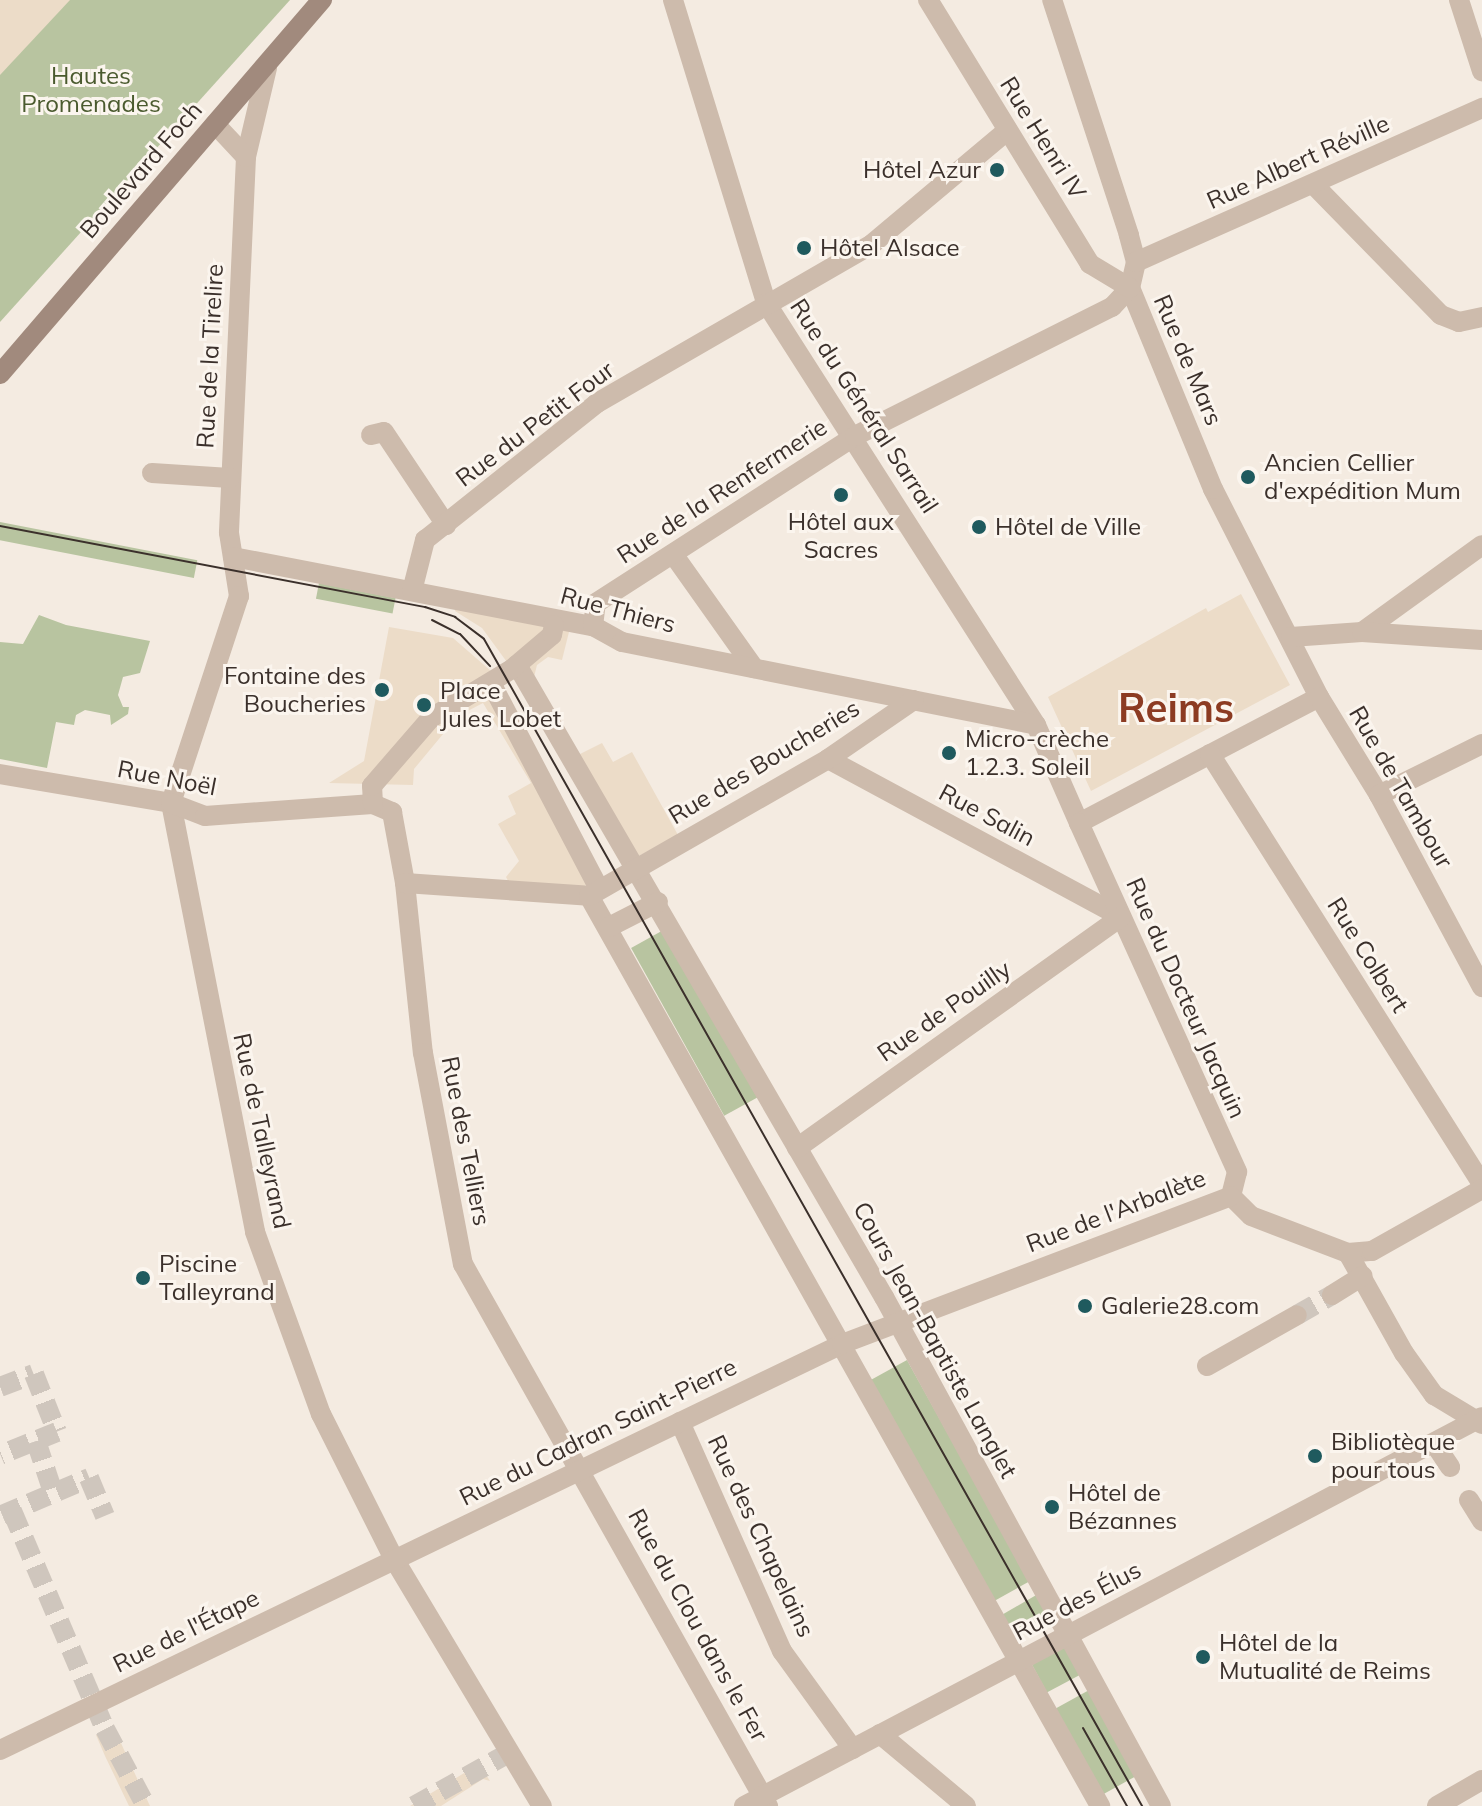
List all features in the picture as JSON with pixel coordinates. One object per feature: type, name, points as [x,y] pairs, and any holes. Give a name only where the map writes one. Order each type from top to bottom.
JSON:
[{"type":"main road","name":"Boulevard Foch","points":[[0,374],[267,68],[322,0]]},
{"type":"street","name":"Rue du Général Sarrail","points":[[673,0],[766,303],[855,436],[1036,725],[1079,823]]},
{"type":"street","name":"Rue Henri IV","points":[[928,0],[1090,264],[1130,288]]},
{"type":"street","points":[[1052,0],[1136,262]]},
{"type":"street","points":[[1459,0],[1482,71]]},
{"type":"street","name":"Rue de la Tirelire","points":[[233,557],[230,478],[246,157],[267,68]]},
{"type":"street","name":"Rue Albert Réville","points":[[1136,262],[1482,108]]},
{"type":"street","points":[[215,124],[246,157]]},
{"type":"street","name":"Rue du Petit Four","points":[[412,591],[425,540],[597,403],[872,244],[1008,130]]},
{"type":"street","points":[[1313,184],[1441,315],[1459,322],[1482,317]]},
{"type":"street","name":"Rue de Mars","points":[[1136,262],[1130,288],[1213,489],[1319,697]]},
{"type":"street","name":"Rue de la Renfermerie","points":[[593,626],[596,603],[855,436],[1112,307],[1130,288]]},
{"type":"street","points":[[371,435],[384,432],[446,525]]},
{"type":"street","points":[[152,473],[230,478]]},
{"type":"street","points":[[1362,632],[1482,545]]},
{"type":"street","points":[[673,554],[754,668]]},
{"type":"street","name":"Rue Thiers","points":[[233,557],[593,626],[622,642],[1036,725]]},
{"type":"street","name":"Rue de Talleyrand","points":[[233,557],[239,596],[171,803],[255,1232],[321,1414],[394,1559],[542,1806]]},
{"type":"street","points":[[373,804],[372,786],[431,718],[517,665],[552,635],[554,625]]},
{"type":"street","points":[[1291,637],[1362,632],[1482,640]]},
{"type":"street","name":"Cours Jean-Baptiste Langlet","points":[[517,665],[638,865],[896,1321],[1161,1806]]},
{"type":"street","points":[[491,683],[609,927],[833,1348],[1100,1806]]},
{"type":"street","points":[[1079,823],[1319,697]]},
{"type":"street","name":"Rue de Tambour","points":[[1319,697],[1379,795],[1482,987]]},
{"type":"street","name":"Rue des Boucheries","points":[[638,865],[828,759],[914,700]]},
{"type":"street","points":[[1379,795],[1482,744]]},
{"type":"street","name":"Rue Colbert","points":[[1210,754],[1482,1187]]},
{"type":"street","name":"Rue Salin","points":[[828,759],[1121,917]]},
{"type":"street","name":"Rue Noël","points":[[0,774],[171,803],[205,816],[373,804]]},
{"type":"street","name":"Rue des Telliers","points":[[373,804],[392,812],[405,883],[423,1053],[463,1264],[582,1469]]},
{"type":"street","name":"Rue du Docteur Jacquin","points":[[1079,823],[1235,1169],[1231,1196]]},
{"type":"street","points":[[405,883],[594,891],[638,865]]},
{"type":"street","points":[[609,927],[658,902]]},
{"type":"street","name":"Rue de Pouilly","points":[[797,1148],[1121,917]]},
{"type":"street","points":[[1480,1421],[1434,1395],[1404,1353],[1348,1253],[1372,1251],[1482,1187]]},
{"type":"street","name":"Rue de l'Arbalète","points":[[833,1348],[896,1321],[1231,1196],[1251,1216],[1348,1253]]},
{"type":"street","points":[[1332,1295],[1362,1276]]},
{"type":"street","points":[[1207,1366],[1297,1315]]},
{"type":"street","name":"Rue du Cadran Saint-Pierre","points":[[394,1559],[833,1348]]},
{"type":"street","name":"Rue des Élus","points":[[744,1806],[766,1801],[880,1734],[1480,1421]]},
{"type":"street","name":"Rue des Chapelains","points":[[680,1422],[782,1651],[853,1749]]},
{"type":"street","points":[[1434,1443],[1450,1467]]},
{"type":"street","name":"Rue du Clou dans le Fer","points":[[582,1469],[766,1801]]},
{"type":"street","points":[[1469,1500],[1482,1521]]},
{"type":"street","name":"Rue de l'Étape","points":[[0,1750],[394,1559]]},
{"type":"street","points":[[880,1734],[966,1806]]},
{"type":"street","points":[[1447,1804],[1482,1780]]},
{"type":"green space","name":"Hautes Promenades","points":[[0,0],[290,0],[0,322]]},
{"type":"green space","points":[[0,522],[197,560],[194,578],[0,540]]},
{"type":"green space","points":[[319,583],[396,598],[393,614],[316,599]]},
{"type":"green space","points":[[39,615],[66,625],[150,641],[140,673],[123,677],[118,695],[123,707],[129,707],[128,714],[111,725],[110,715],[85,710],[76,715],[74,725],[56,722],[47,768],[0,759],[0,642],[23,644]]},
{"type":"green space","points":[[667,928],[760,1096],[724,1116],[631,948]]},
{"type":"green space","points":[[907,1360],[1030,1581],[993,1602],[870,1380]]},
{"type":"green space","points":[[1038,1594],[1050,1615],[1014,1636],[1002,1615]]},
{"type":"green space","points":[[1068,1645],[1083,1673],[1047,1693],[1032,1664]]},
{"type":"green space","points":[[1091,1689],[1139,1775],[1101,1796],[1053,1710]]},
{"type":"shaded area","points":[[0,0],[70,0],[0,75]]},
{"type":"shaded area","points":[[1241,594],[1290,685],[1091,791],[1048,697],[1206,608],[1208,612]]},
{"type":"shaded area","points":[[456,606],[570,628],[562,660],[548,657],[537,665],[534,677],[578,755],[602,743],[613,762],[632,752],[678,835],[622,865],[512,669],[482,628],[455,611]]},
{"type":"shaded area","points":[[389,627],[453,638],[499,678],[603,877],[576,890],[511,887],[506,877],[519,861],[498,824],[516,814],[508,796],[531,783],[483,703],[458,716],[414,769],[413,785],[329,783],[364,761]]},
{"type":"shaded area","points":[[113,1725],[150,1806],[129,1806],[105,1756],[96,1735]]},
{"type":"shaded area","points":[[479,1764],[490,1781],[483,1779],[441,1806],[410,1806]]},
{"type":"tunnel","points":[[1297,1315],[1332,1295]]},
{"type":"tunnel","points":[[0,1387],[34,1374],[57,1432],[0,1455]]},
{"type":"tunnel","points":[[36,1441],[54,1495]]},
{"type":"tunnel","points":[[2,1515],[89,1478],[105,1516]]},
{"type":"tunnel","points":[[12,1511],[105,1729],[146,1806]]},
{"type":"tunnel","points":[[414,1806],[509,1753]]},
{"type":"tram line","points":[[0,526],[425,607],[455,617],[484,639],[1142,1806]]},
{"type":"tram line","points":[[432,620],[460,634],[490,666]]},
{"type":"tram line","points":[[1083,1728],[1127,1806]]},
{"type":"place","name":"Hôtel Azur","points":[[997,170]]},
{"type":"place","name":"Hôtel Alsace","points":[[804,248]]},
{"type":"place","name":"Ancien Cellier d'expédition Mum","points":[[1248,477]]},
{"type":"place","name":"Hôtel aux Sacres","points":[[841,495]]},
{"type":"place","name":"Hôtel de Ville","points":[[979,527]]},
{"type":"place","name":"Fontaine des Boucheries","points":[[382,690]]},
{"type":"place","name":"Place Jules Lobet","points":[[424,705]]},
{"type":"place","name":"Micro-crèche 1.2.3. Soleil","points":[[949,753]]},
{"type":"place","name":"Piscine Talleyrand","points":[[143,1278]]},
{"type":"place","name":"Galerie28.com","points":[[1085,1306]]},
{"type":"place","name":"Bibliotèque pour tous","points":[[1315,1456]]},
{"type":"place","name":"Hôtel de Bézannes","points":[[1052,1507]]},
{"type":"place","name":"Hôtel de la Mutualité de Reims","points":[[1203,1657]]},
{"type":"district","name":"Reims","points":[[1176,707]]}]
